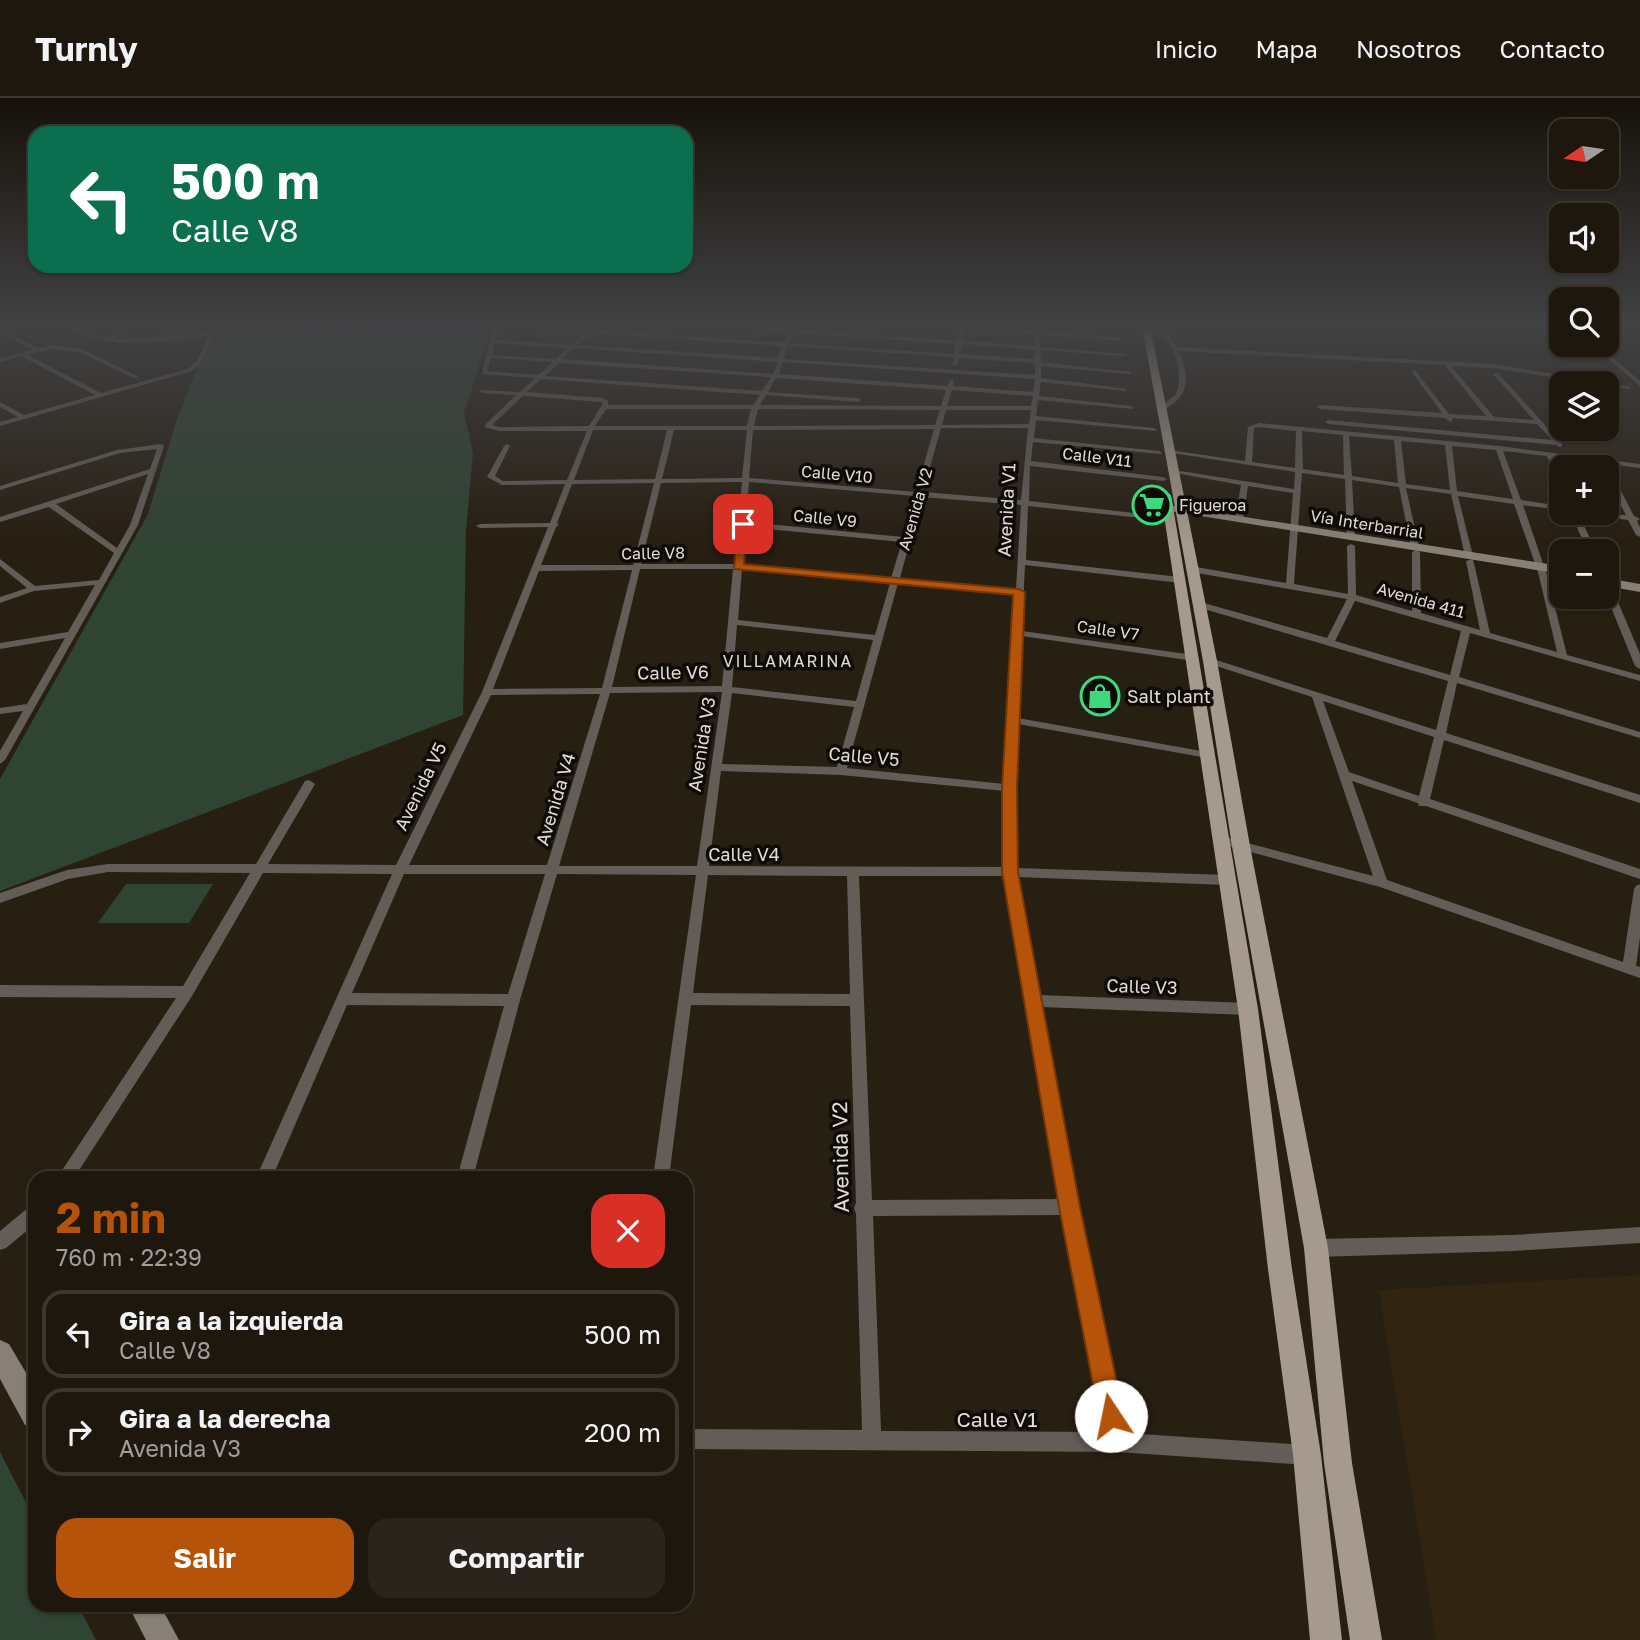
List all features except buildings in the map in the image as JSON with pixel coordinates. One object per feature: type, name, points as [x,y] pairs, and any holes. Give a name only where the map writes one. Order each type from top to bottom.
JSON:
[{"type":"main road","points":[[1146,398],[1166,464]]},
{"type":"main road","points":[[1159,398],[1166,464],[1185,574],[1241,846],[1316,1248],[1338,1463],[1366,1640]]},
{"type":"main road","name":"Vía Interbarrial","points":[[1174,513],[1239,520],[1351,542],[1416,550]]},
{"type":"main road","name":"Vía Interbarrial","points":[[1174,513],[1549,571]]},
{"type":"main road","points":[[1185,574],[1197,604],[1207,755],[1248,1009],[1279,1269],[1307,1455],[1326,1640]]},
{"type":"main road","points":[[1619,583],[1640,586]]},
{"type":"main road","points":[[0,1353],[28,1403]]},
{"type":"main road","points":[[147,1612],[163,1640]]},
{"type":"street","points":[[0,424],[95,398]]},
{"type":"street","points":[[516,398],[487,424],[489,428],[1031,426]]},
{"type":"street","points":[[573,398],[601,400],[606,402],[604,407],[1035,408]]},
{"type":"street","name":"Avenida V3","points":[[662,1171],[686,999],[700,872],[727,689],[750,428],[760,398]]},
{"type":"street","points":[[830,398],[858,400],[855,408]]},
{"type":"street","name":"Avenida V2","points":[[841,771],[947,398]]},
{"type":"street","name":"Avenida V1","points":[[1037,398],[1031,426],[1024,503],[1009,788],[1010,872],[1069,1207],[1117,1442]]},
{"type":"street","points":[[1052,398],[1131,408]]},
{"type":"street","points":[[1161,409],[1177,398]]},
{"type":"street","points":[[1434,398],[1461,434]]},
{"type":"street","points":[[1475,398],[1492,419]]},
{"type":"street","points":[[1517,398],[1564,450]]},
{"type":"street","points":[[0,404],[23,417]]},
{"type":"street","points":[[1539,422],[1318,404],[1329,425],[1558,443]]},
{"type":"street","name":"Avenida V5","points":[[267,1171],[400,870],[487,692],[591,428],[604,407]]},
{"type":"street","points":[[1033,418],[1154,429]]},
{"type":"street","points":[[1248,463],[1251,427],[1397,438],[1554,455]]},
{"type":"street","name":"Avenida V4","points":[[467,1171],[513,1000],[607,690],[671,428]]},
{"type":"street","points":[[1290,584],[1295,491],[1299,470],[1298,429]]},
{"type":"street","points":[[1330,642],[1352,597],[1346,434]]},
{"type":"street","points":[[1397,438],[1402,485],[1416,550],[1416,615]]},
{"type":"street","points":[[1030,440],[1166,464],[1245,483],[1295,491]]},
{"type":"street","points":[[1448,443],[1454,493],[1486,635]]},
{"type":"street","points":[[0,488],[119,452],[161,446],[134,525],[0,760]]},
{"type":"street","name":"Calle V10","points":[[506,446],[491,477],[502,483],[746,481],[1174,513]]},
{"type":"street","points":[[1499,448],[1541,570],[1563,656]]},
{"type":"street","name":"Calle V11","points":[[1027,463],[1166,464]]},
{"type":"street","points":[[1166,464],[1248,463],[1549,506]]},
{"type":"street","points":[[1619,466],[1640,466]]},
{"type":"street","points":[[0,520],[153,470]]},
{"type":"street","points":[[1239,520],[1245,483]]},
{"type":"street","points":[[1619,491],[1636,519],[1640,535]]},
{"type":"street","points":[[50,504],[118,552]]},
{"type":"street","name":"Calle V9","points":[[743,524],[905,540]]},
{"type":"street","points":[[480,526],[555,525]]},
{"type":"street","points":[[0,562],[33,589]]},
{"type":"street","points":[[1022,562],[1185,574]]},
{"type":"street","name":"Calle V8","points":[[537,568],[738,566],[1019,592]]},
{"type":"street","name":"Avenida 411","points":[[1185,574],[1290,584],[1352,597],[1640,678]]},
{"type":"street","points":[[0,600],[33,589],[101,582]]},
{"type":"street","points":[[1197,604],[1455,678],[1640,735]]},
{"type":"street","points":[[1617,609],[1640,666]]},
{"type":"street","points":[[734,622],[877,638]]},
{"type":"street","points":[[1423,803],[1466,629]]},
{"type":"street","name":"Calle V7","points":[[1018,633],[1202,659],[1640,799]]},
{"type":"street","points":[[0,646],[72,634]]},
{"type":"street","name":"Calle V6","points":[[487,692],[727,689],[859,704]]},
{"type":"street","points":[[1316,695],[1382,883]]},
{"type":"street","points":[[0,711],[30,706]]},
{"type":"street","points":[[1013,720],[1207,755]]},
{"type":"street","name":"Calle V5","points":[[715,767],[841,771],[1009,788]]},
{"type":"street","points":[[1345,775],[1640,874]]},
{"type":"street","points":[[70,1171],[187,992],[261,870],[309,784]]},
{"type":"street","points":[[1221,840],[1382,883],[1635,971],[1640,888]]},
{"type":"street","name":"Calle V4","points":[[0,898],[89,869],[1010,872],[1227,880]]},
{"type":"street","name":"Avenida V2","points":[[853,871],[862,1208],[872,1441]]},
{"type":"street","points":[[0,991],[187,992]]},
{"type":"street","points":[[344,999],[513,1000]]},
{"type":"street","points":[[686,999],[858,1000]]},
{"type":"street","name":"Calle V3","points":[[1034,1001],[1248,1009]]},
{"type":"street","points":[[862,1208],[1069,1207]]},
{"type":"street","points":[[0,1242],[28,1219]]},
{"type":"street","points":[[1316,1248],[1513,1243],[1640,1235]]},
{"type":"street","name":"Calle V1","points":[[693,1439],[1117,1442],[1307,1455]]},
{"type":"shaded area","points":[[1640,1275],[1640,1640],[1436,1640],[1379,1290]]},
{"type":"green space","points":[[185,398],[469,398],[464,413],[473,453],[466,530],[463,715],[0,891],[0,779],[148,514]]},
{"type":"green space","points":[[126,884],[213,884],[189,923],[98,923]]},
{"type":"green space","points":[[0,1452],[28,1506],[28,1612],[82,1612],[96,1640],[0,1640]]},
{"type":"place","name":"Figueroa","points":[[1152,505]]},
{"type":"place","name":"Salt plant","points":[[1100,696]]},
{"type":"district","name":"VILLAMARINA","points":[[788,661]]},
{"type":"route","points":[[743,524],[738,566],[1019,592],[1009,788],[1010,872],[1069,1207],[1111,1416]]}]
